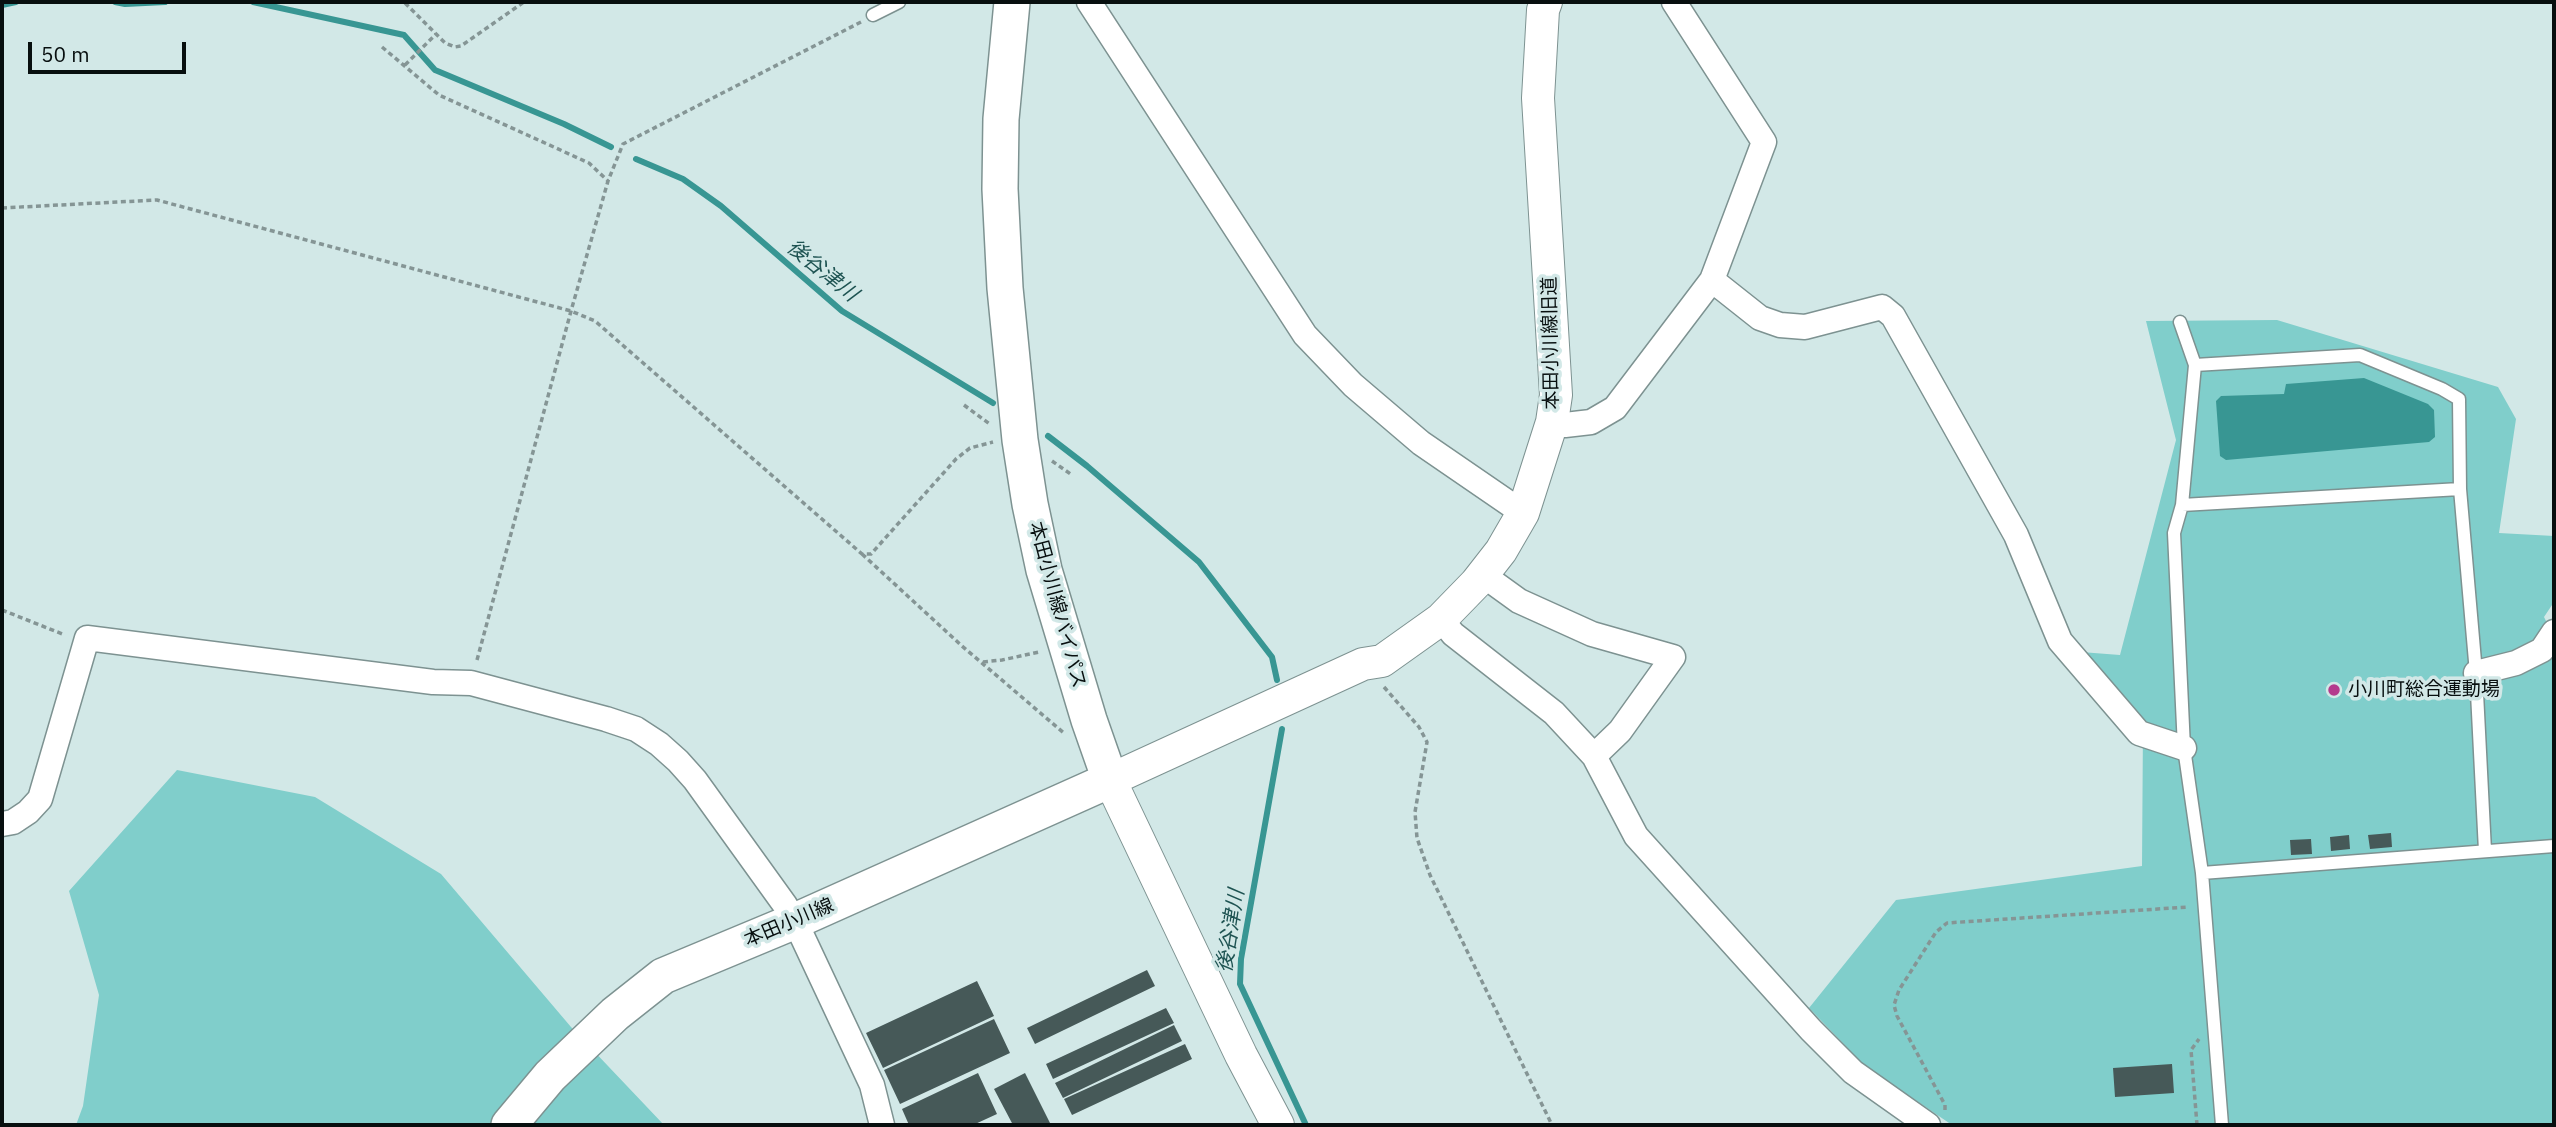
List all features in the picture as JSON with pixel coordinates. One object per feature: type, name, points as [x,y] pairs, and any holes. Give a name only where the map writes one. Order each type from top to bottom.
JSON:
[{"type":"main road","name":"本田小川線バイパス","points":[[1012,2],[1001,118],[1000,189],[1011,440],[1030,504],[1044,570],[1085,708],[1110,780]]},
{"type":"main road","name":"本田小川線","points":[[509,1125],[550,1076],[615,1014],[663,976],[795,921],[1110,780]]},
{"type":"street","points":[[1089,2],[1305,335],[1353,385],[1422,443],[1522,513]]},
{"type":"street","name":"本田小川線旧道","points":[[1110,780],[1363,664],[1382,661],[1441,619],[1483,575],[1501,551],[1522,513],[1552,422],[1556,395],[1538,98],[1543,10],[1546,2]]},
{"type":"street","points":[[1552,422],[1566,425],[1591,422],[1615,408],[1712,280],[1764,142],[1674,2]]},
{"type":"street","points":[[1712,280],[1760,317],[1780,325],[1805,327],[1882,307],[1893,316],[2016,535],[2060,641],[2139,733],[2184,748]]},
{"type":"street","points":[[1483,575],[1519,601],[1592,634],[1673,657],[1620,731],[1594,757]]},
{"type":"street","points":[[1441,619],[1453,634],[1554,713],[1594,757],[1636,836],[1811,1030],[1853,1072],[1937,1120]]},
{"type":"street","points":[[2476,673],[2516,663],[2542,650],[2554,632]]},
{"type":"street","points":[[2,824],[13,822],[28,812],[40,799],[88,638],[433,682],[471,683],[636,729],[659,744],[695,780],[795,921],[872,1085],[882,1125]]},
{"type":"street","name":"本田小川線バイパス","points":[[1110,780],[1206,982],[1278,1125]]},
{"type":"lane","points":[[873,15],[899,2]]},
{"type":"lane","points":[[2180,322],[2195,365],[2182,505],[2174,533],[2184,748],[2202,873],[2222,1125]]},
{"type":"lane","points":[[2195,365],[2360,355],[2442,389],[2459,400],[2460,489],[2476,673],[2485,851]]},
{"type":"lane","points":[[2182,505],[2460,489]]},
{"type":"lane","points":[[2202,873],[2554,846]]},
{"type":"path","points":[[405,3],[445,43],[455,47],[461,46],[524,2]]},
{"type":"path","points":[[471,683],[571,311],[612,167],[623,144],[873,15]]},
{"type":"path","points":[[405,65],[436,34]]},
{"type":"path","points":[[382,47],[439,95],[589,163],[608,181]]},
{"type":"path","points":[[2,208],[158,200],[571,311],[595,321],[1070,737]]},
{"type":"path","points":[[964,405],[1011,440]]},
{"type":"path","points":[[862,554],[871,554],[956,458],[970,448],[1011,440]]},
{"type":"path","points":[[2,610],[60,634],[88,638]]},
{"type":"path","points":[[983,662],[1043,651]]},
{"type":"path","points":[[1363,664],[1419,727],[1427,742],[1415,811],[1417,838],[1430,874],[1552,1125]]},
{"type":"path","points":[[1937,1120],[1945,1105],[1897,1016],[1894,1005],[1899,990],[1936,932],[1947,923],[2204,906]]},
{"type":"path","points":[[2197,1125],[2191,1049],[2201,1036],[2213,1035]]},
{"type":"shaded area","name":"小川町総合運動場","points":[[2277,320],[2498,387],[2516,419],[2499,533],[2554,536],[2554,602],[2544,617],[2554,637],[2554,1125],[1952,1125],[1864,1065],[1809,1008],[1896,900],[2142,866],[2143,724],[2081,652],[2120,655],[2176,440],[2146,321]]},
{"type":"shaded area","points":[[2364,378],[2428,404],[2434,410],[2435,437],[2429,442],[2226,460],[2220,456],[2216,401],[2221,396],[2284,394],[2286,384]]},
{"type":"shaded area","points":[[177,770],[315,797],[441,874],[571,1027],[664,1125],[76,1125],[83,1106],[99,995],[69,891]]},
{"type":"building","points":[[2391,833],[2392,847],[2370,849],[2368,835]]},
{"type":"building","points":[[2349,835],[2350,849],[2331,851],[2330,837]]},
{"type":"building","points":[[2311,839],[2312,854],[2291,855],[2290,840]]},
{"type":"building","points":[[1147,970],[1155,986],[1035,1044],[1027,1028]]},
{"type":"building","points":[[977,981],[994,1016],[883,1068],[866,1033]]},
{"type":"building","points":[[1166,1008],[1174,1023],[1053,1079],[1046,1064]]},
{"type":"building","points":[[994,1019],[1010,1053],[900,1104],[884,1070]]},
{"type":"building","points":[[1174,1025],[1182,1041],[1063,1098],[1055,1083]]},
{"type":"building","points":[[1185,1044],[1192,1059],[1072,1115],[1064,1099]]},
{"type":"building","points":[[2172,1064],[2174,1093],[2115,1097],[2113,1068]]},
{"type":"building","points":[[978,1073],[997,1114],[973,1125],[909,1125],[902,1109]]},
{"type":"building","points":[[1025,1073],[1051,1125],[1013,1125],[994,1089]]},
{"type":"waterway","name":"後谷津川","points":[[2,5],[16,2]]},
{"type":"waterway","name":"後谷津川","points":[[115,2],[165,2]]},
{"type":"waterway","name":"後谷津川","points":[[253,2],[404,35],[435,70],[564,124],[611,147]]},
{"type":"waterway","name":"後谷津川","points":[[636,159],[683,179],[721,206],[842,311],[993,403]]},
{"type":"waterway","name":"後谷津川","points":[[1048,436],[1199,562],[1272,657],[1277,680]]},
{"type":"waterway","name":"後谷津川","points":[[1282,729],[1241,959],[1240,984],[1306,1125]]},
{"type":"place","name":"小川町総合運動場","points":[[2334,690]]}]
